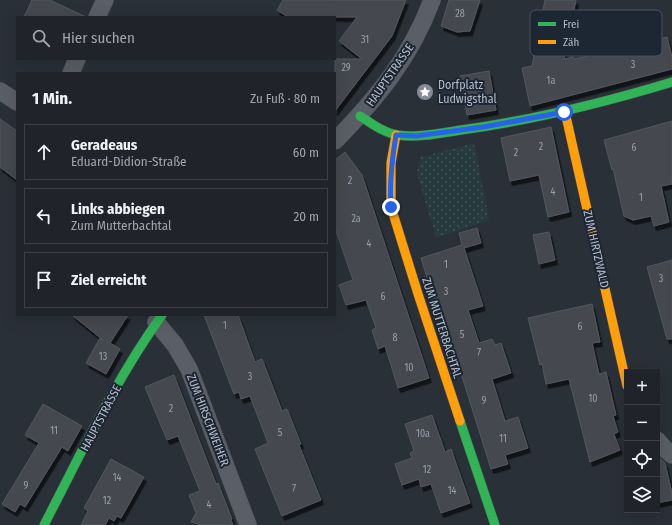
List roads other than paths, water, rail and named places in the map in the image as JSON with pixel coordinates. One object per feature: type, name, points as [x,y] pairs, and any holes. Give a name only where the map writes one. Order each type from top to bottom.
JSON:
[{"type":"street","points":[[97,16],[105,0]]},
{"type":"street","name":"HAUPTSTRASSE","points":[[336,140],[360,116],[380,92],[409,50],[432,0]]},
{"type":"street","points":[[71,72],[77,60]]},
{"type":"street","points":[[360,116],[375,126],[396,135],[416,136],[483,127],[564,112],[672,82]]},
{"type":"street","points":[[0,91],[16,101]]},
{"type":"street","name":"ZUM HIRTZWALD","points":[[564,112],[624,373]]},
{"type":"street","name":"ZUM MUTTERBACHTAL","points":[[396,135],[391,163],[391,207],[418,294],[495,525]]},
{"type":"street","name":"HAUPTSTRASSE","points":[[44,525],[109,402],[142,343],[159,319]]},
{"type":"street","name":"ZUM HIRSCHWEIHER","points":[[159,319],[189,369],[248,525]]},
{"type":"street","points":[[658,441],[672,455]]},
{"type":"place","name":"Dorfplatz Ludwigsthal","points":[[425,92]]}]
